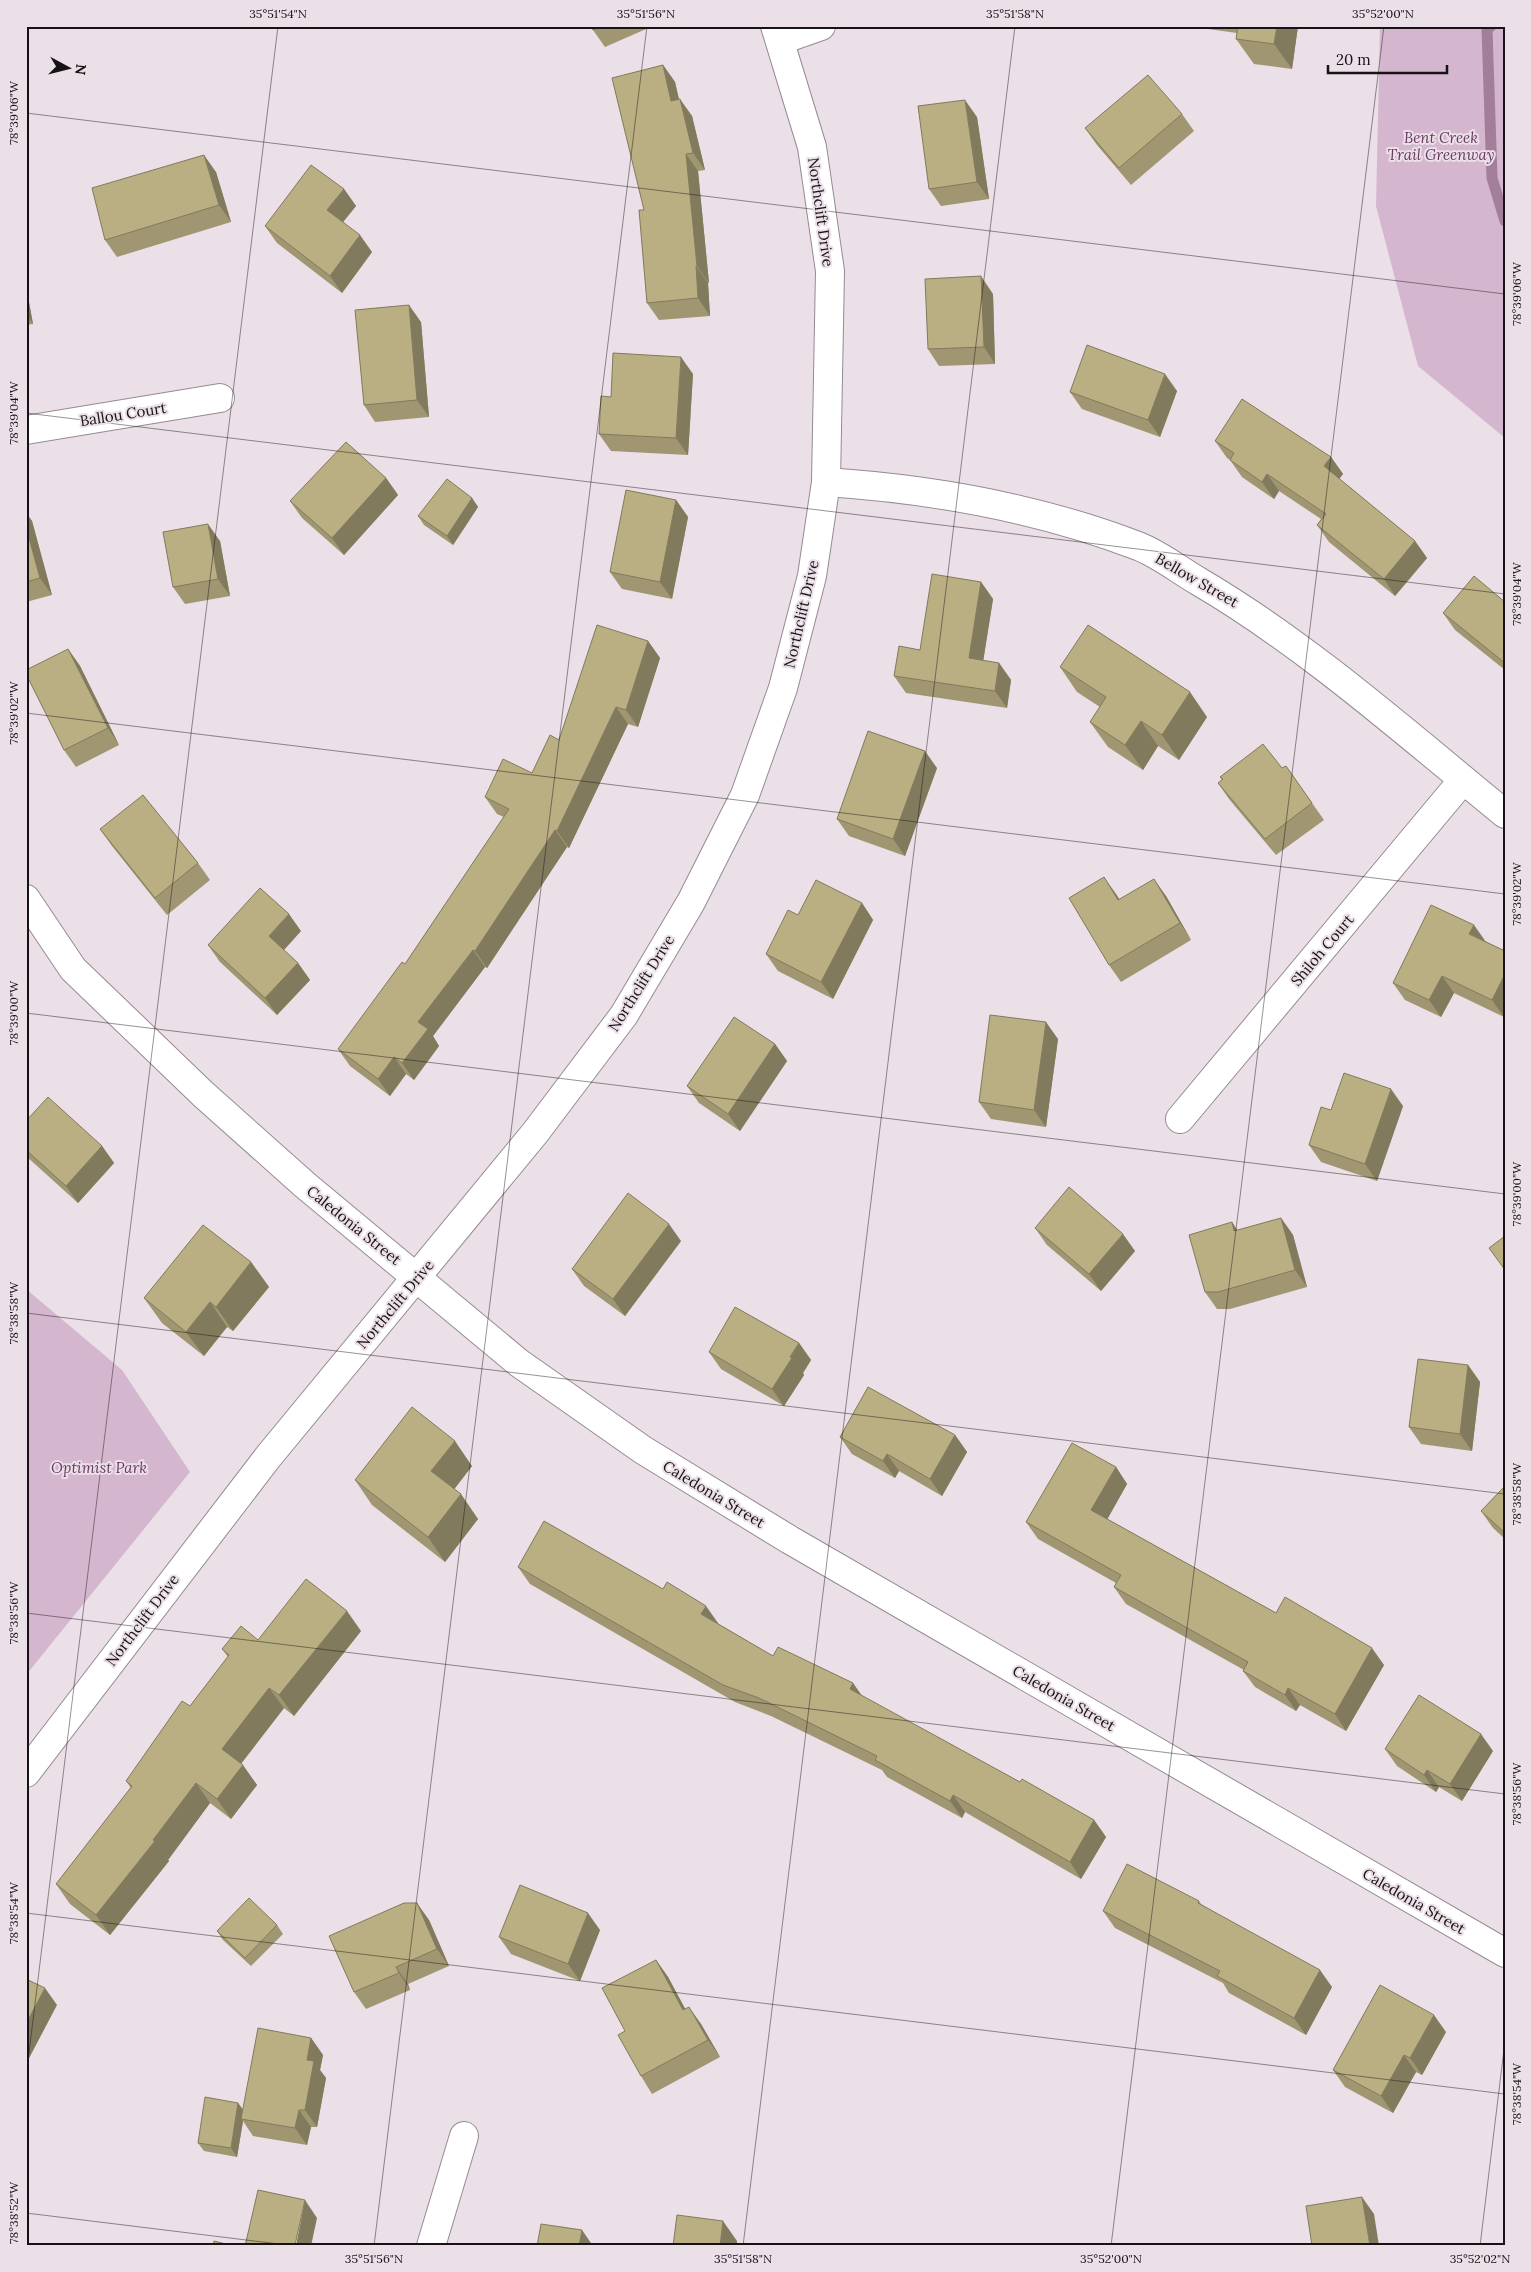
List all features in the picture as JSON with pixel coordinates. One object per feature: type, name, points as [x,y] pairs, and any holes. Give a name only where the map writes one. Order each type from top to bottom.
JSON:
[{"type":"street","points":[[778,33],[821,26]]},
{"type":"street","name":"Northclift Drive","points":[[26,1773],[268,1457],[535,1132],[624,1016],[691,902],[745,796],[783,688],[812,576],[826,482],[830,271],[812,147],[778,33]]},
{"type":"street","name":"Ballou Court","points":[[26,430],[220,398]]},
{"type":"street","name":"Bellow Street","points":[[826,482],[872,485],[938,495],[1032,513],[1140,547],[1247,610],[1372,706],[1505,814]]},
{"type":"street","name":"Shiloh Court","points":[[1180,1119],[1463,780]]},
{"type":"street","name":"Caledonia Street","points":[[26,899],[73,969],[217,1107],[305,1185],[519,1363],[643,1450],[790,1540],[1505,1953]]},
{"type":"street","points":[[431,2246],[464,2136]]},
{"type":"green space","name":"Bent Creek Trail Greenway","points":[[1380,26],[1505,26],[1505,438],[1418,366],[1376,206]]},
{"type":"green space","name":"Optimist Park","points":[[26,1289],[122,1370],[190,1472],[26,1675]]},
{"type":"building","points":[[591,26],[602,26],[593,30]]},
{"type":"building","points":[[1238,26],[1277,26],[1274,44],[1236,39]]},
{"type":"building","points":[[663,65],[671,101],[680,99],[693,153],[686,154],[697,266],[698,298],[647,303],[639,210],[644,210],[612,78]]},
{"type":"building","points":[[1148,75],[1182,114],[1119,168],[1085,128]]},
{"type":"building","points":[[965,100],[977,182],[929,189],[918,106]]},
{"type":"building","points":[[204,155],[219,205],[105,240],[92,188]]},
{"type":"building","points":[[311,165],[344,189],[327,210],[360,235],[330,276],[265,226]]},
{"type":"building","points":[[981,276],[984,347],[928,349],[925,279]]},
{"type":"building","points":[[409,305],[417,400],[364,405],[355,310]]},
{"type":"building","points":[[1087,345],[1165,374],[1148,420],[1070,392]]},
{"type":"building","points":[[613,353],[681,357],[676,438],[599,434],[601,396],[611,397]]},
{"type":"building","points":[[1242,399],[1331,457],[1324,466],[1415,541],[1384,579],[1317,525],[1326,514],[1267,474],[1262,482],[1230,460],[1234,453],[1215,441]]},
{"type":"building","points":[[346,442],[386,478],[332,538],[290,501]]},
{"type":"building","points":[[447,479],[472,498],[447,536],[418,516]]},
{"type":"building","points":[[626,490],[676,500],[660,582],[610,572]]},
{"type":"building","points":[[208,524],[218,579],[173,587],[163,532]]},
{"type":"building","points":[[26,527],[40,578],[26,582]]},
{"type":"building","points":[[932,574],[981,582],[969,658],[999,663],[995,691],[894,676],[899,646],[920,650]]},
{"type":"building","points":[[1474,576],[1505,602],[1505,663],[1443,613]]},
{"type":"building","points":[[597,625],[648,641],[626,710],[616,707],[557,831],[555,830],[475,951],[473,950],[418,1022],[428,1029],[402,1063],[394,1057],[378,1079],[338,1049],[402,962],[405,964],[509,809],[485,797],[503,759],[532,773],[550,735],[559,740]]},
{"type":"building","points":[[1088,625],[1190,692],[1162,735],[1141,721],[1125,745],[1090,722],[1106,697],[1060,667]]},
{"type":"building","points":[[68,649],[108,728],[64,750],[26,674],[26,670]]},
{"type":"building","points":[[868,731],[925,751],[893,839],[837,819]]},
{"type":"building","points":[[1263,744],[1282,768],[1286,766],[1312,803],[1265,839],[1218,783],[1223,779],[1220,777]]},
{"type":"building","points":[[143,795],[198,863],[155,898],[100,829]]},
{"type":"building","points":[[1104,877],[1118,900],[1154,879],[1180,923],[1109,965],[1069,898]]},
{"type":"building","points":[[816,880],[862,903],[821,982],[766,954],[788,910],[798,915]]},
{"type":"building","points":[[260,888],[289,914],[269,936],[298,963],[265,998],[208,945]]},
{"type":"building","points":[[1431,905],[1474,925],[1469,934],[1505,951],[1505,974],[1492,1000],[1442,976],[1429,1000],[1393,983]]},
{"type":"building","points":[[990,1015],[1046,1022],[1034,1110],[979,1102]]},
{"type":"building","points":[[734,1017],[775,1044],[728,1114],[687,1086]]},
{"type":"building","points":[[1344,1073],[1391,1089],[1365,1164],[1309,1145],[1321,1107],[1331,1110]]},
{"type":"building","points":[[48,1097],[102,1146],[66,1186],[26,1150],[26,1121]]},
{"type":"building","points":[[1069,1187],[1123,1234],[1089,1274],[1035,1228]]},
{"type":"building","points":[[628,1193],[669,1224],[613,1299],[572,1269]]},
{"type":"building","points":[[1281,1218],[1295,1270],[1218,1292],[1205,1292],[1189,1235],[1232,1222],[1234,1231]]},
{"type":"building","points":[[203,1225],[251,1262],[216,1307],[210,1302],[186,1332],[144,1298]]},
{"type":"building","points":[[1505,1236],[1505,1270],[1489,1248]]},
{"type":"building","points":[[735,1307],[799,1343],[790,1357],[792,1358],[772,1389],[709,1352]]},
{"type":"building","points":[[1418,1359],[1468,1365],[1460,1434],[1409,1427]]},
{"type":"building","points":[[868,1387],[955,1435],[930,1479],[887,1454],[883,1461],[840,1437]]},
{"type":"building","points":[[412,1407],[455,1441],[431,1471],[461,1494],[428,1537],[355,1480]]},
{"type":"building","points":[[1072,1443],[1116,1467],[1091,1510],[1276,1613],[1285,1597],[1372,1648],[1335,1714],[1288,1688],[1285,1695],[1243,1671],[1248,1662],[1114,1587],[1121,1575],[1026,1522]]},
{"type":"building","points":[[1505,1486],[1505,1533],[1481,1511]]},
{"type":"building","points":[[544,1521],[663,1589],[667,1582],[706,1606],[701,1614],[773,1656],[778,1647],[853,1683],[850,1689],[1020,1782],[1022,1779],[1094,1820],[1070,1862],[953,1795],[950,1801],[875,1760],[877,1756],[759,1698],[723,1685],[518,1567]]},
{"type":"building","points":[[306,1579],[347,1611],[279,1695],[269,1688],[222,1749],[243,1765],[217,1799],[196,1783],[153,1840],[155,1841],[96,1915],[56,1884],[132,1786],[126,1781],[182,1701],[190,1706],[229,1655],[222,1649],[241,1626],[258,1640]]},
{"type":"building","points":[[1419,1695],[1481,1734],[1450,1784],[1427,1770],[1424,1775],[1385,1749]]},
{"type":"building","points":[[1127,1864],[1199,1901],[1198,1903],[1320,1970],[1294,2018],[1217,1976],[1220,1971],[1103,1911]]},
{"type":"building","points":[[520,1885],[588,1913],[568,1964],[499,1937]]},
{"type":"building","points":[[249,1898],[277,1925],[245,1958],[217,1931]]},
{"type":"building","points":[[404,1903],[417,1903],[437,1949],[396,1967],[399,1973],[354,1992],[329,1936]]},
{"type":"building","points":[[656,1960],[683,2010],[689,2007],[708,2040],[641,2076],[618,2035],[625,2031],[602,1988]]},
{"type":"building","points":[[26,1979],[45,1988],[26,2024]]},
{"type":"building","points":[[1380,1985],[1434,2015],[1410,2058],[1404,2055],[1381,2096],[1333,2070]]},
{"type":"building","points":[[258,2028],[311,2038],[307,2060],[314,2061],[305,2110],[299,2110],[295,2128],[241,2119]]},
{"type":"building","points":[[205,2097],[238,2103],[231,2148],[198,2143]]},
{"type":"building","points":[[258,2190],[305,2200],[295,2245],[297,2246],[245,2246]]},
{"type":"building","points":[[1362,2197],[1370,2246],[1312,2246],[1306,2206]]},
{"type":"building","points":[[677,2215],[723,2221],[720,2246],[673,2246]]},
{"type":"building","points":[[541,2224],[582,2230],[579,2246],[537,2246]]},
{"type":"building","points":[[214,2241],[234,2246],[213,2246]]},
{"type":"waterway","points":[[1491,26],[1487,29],[1492,178],[1505,221]]}]
